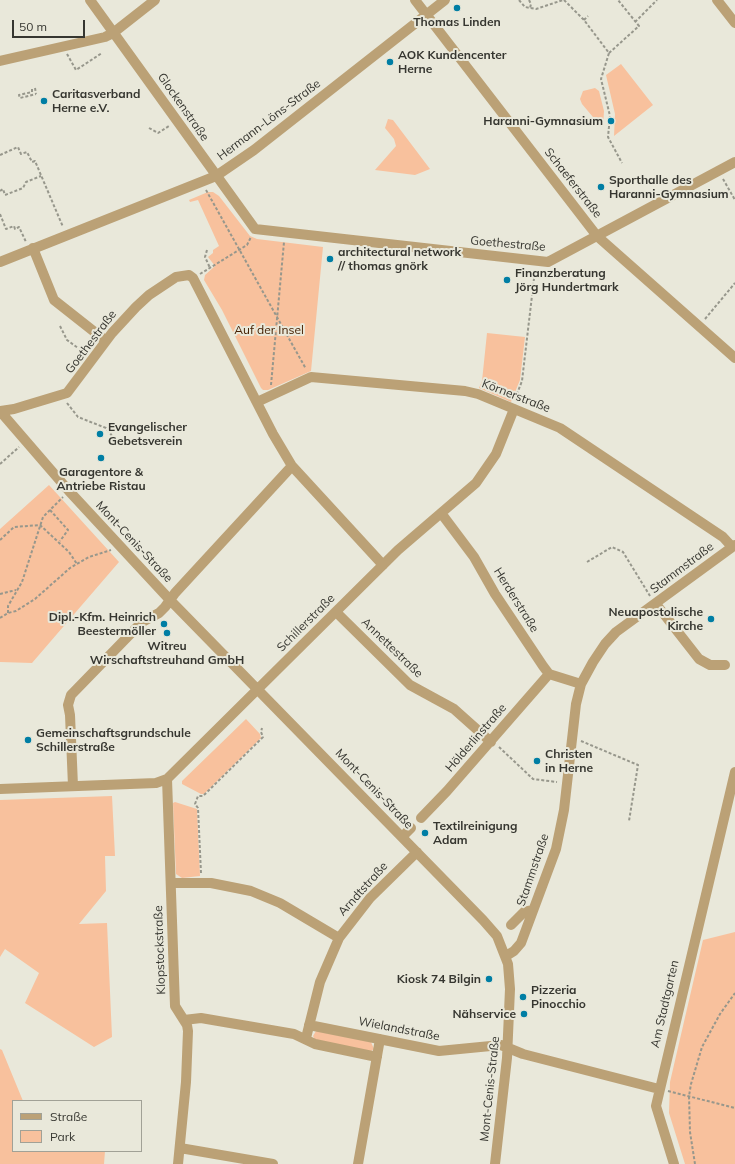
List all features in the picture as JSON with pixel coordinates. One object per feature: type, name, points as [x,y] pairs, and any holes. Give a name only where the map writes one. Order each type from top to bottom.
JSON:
[{"type":"street","name":"Glockenstraße","points":[[90,0],[255,229]]},
{"type":"street","points":[[0,61],[105,37],[114,33],[155,0]]},
{"type":"street","name":"Schaeferstraße","points":[[415,0],[597,236],[735,358]]},
{"type":"street","name":"Hermann-Löns-Straße","points":[[0,262],[216,176],[254,150],[445,0]]},
{"type":"street","points":[[717,0],[735,23]]},
{"type":"street","name":"Goethestraße","points":[[255,229],[548,262],[735,162]]},
{"type":"street","points":[[31,249],[54,300],[106,341]]},
{"type":"street","name":"Goethestraße","points":[[0,411],[63,394],[71,390],[106,341],[124,320],[155,291],[182,275],[195,277]]},
{"type":"street","points":[[195,277],[273,434],[292,466],[383,565]]},
{"type":"street","points":[[257,402],[310,377]]},
{"type":"street","name":"Körnerstraße","points":[[310,377],[465,391],[478,394],[560,428],[723,537],[733,546]]},
{"type":"street","name":"Schillerstraße","points":[[0,790],[156,783],[167,779],[178,771],[257,689],[416,533],[468,491],[489,467],[501,444],[514,409]]},
{"type":"street","name":"Mont-Cenis-Straße","points":[[0,411],[25,442],[170,600],[490,927],[497,936],[506,956],[510,975],[508,1047],[495,1164]]},
{"type":"street","name":"Mont-Cenis-Straße","points":[[170,600],[243,518],[292,466]]},
{"type":"street","name":"Herderstraße","points":[[441,513],[474,557],[519,632],[550,674]]},
{"type":"street","name":"Stammstraße","points":[[506,956],[514,951],[521,942],[556,849],[564,810],[576,704],[581,684],[605,644],[616,632],[733,546]]},
{"type":"street","points":[[73,786],[70,714],[68,705],[71,695],[142,622],[159,613],[170,600]]},
{"type":"street","points":[[656,604],[699,659],[710,665],[725,665]]},
{"type":"street","name":"Annettestraße","points":[[336,612],[410,686],[454,709],[491,742]]},
{"type":"street","points":[[550,674],[581,684]]},
{"type":"street","name":"Hölderlinstraße","points":[[421,818],[491,742],[550,674]]},
{"type":"street","name":"Am Stadtgarten","points":[[674,1164],[656,1106],[735,772]]},
{"type":"street","name":"Klopstockstraße","points":[[167,779],[175,1006],[184,1020],[188,1031],[186,1082],[178,1164]]},
{"type":"street","points":[[402,837],[411,828]]},
{"type":"street","name":"Arndtstraße","points":[[306,1038],[320,982],[339,938],[370,898],[417,852]]},
{"type":"street","points":[[171,883],[202,882],[235,887],[263,895],[339,938]]},
{"type":"street","points":[[510,925],[524,912],[533,910]]},
{"type":"street","points":[[184,1020],[201,1018],[294,1034],[306,1038],[315,1044],[377,1057]]},
{"type":"street","name":"Wielandstraße","points":[[309,1025],[439,1051],[454,1051],[494,1045],[508,1047]]},
{"type":"street","points":[[358,1164],[380,1039]]},
{"type":"street","points":[[508,1047],[523,1054],[659,1089]]},
{"type":"street","points":[[180,1148],[273,1164]]},
{"type":"path","points":[[519,0],[525,7],[536,9],[564,0],[584,20],[609,54]]},
{"type":"path","points":[[528,0],[531,4],[530,8]]},
{"type":"path","points":[[618,0],[639,26],[609,54],[601,79],[610,116],[608,137],[622,163]]},
{"type":"path","points":[[635,22],[657,0]]},
{"type":"path","points":[[584,20],[588,16]]},
{"type":"path","points":[[65,47],[68,57],[76,70],[102,54]]},
{"type":"path","points":[[33,88],[36,94],[20,98],[19,95],[32,92],[33,88]]},
{"type":"path","points":[[149,128],[158,133],[177,121]]},
{"type":"path","points":[[0,155],[18,147],[21,154],[27,152],[32,162],[35,161],[66,235]]},
{"type":"path","points":[[719,171],[735,200]]},
{"type":"path","points":[[0,190],[3,189],[5,195],[24,188],[26,182],[41,176]]},
{"type":"path","points":[[206,189],[310,377]]},
{"type":"path","points":[[211,198],[216,195]]},
{"type":"path","points":[[0,214],[6,229],[14,226],[15,229],[19,227],[31,249]]},
{"type":"path","points":[[195,277],[247,245],[255,229]]},
{"type":"path","points":[[271,380],[285,233]]},
{"type":"path","points":[[207,250],[205,257],[210,268]]},
{"type":"path","points":[[514,409],[514,402],[522,381],[536,261]]},
{"type":"path","points":[[699,325],[735,283]]},
{"type":"path","points":[[60,326],[67,340],[78,348]]},
{"type":"path","points":[[63,394],[78,417],[106,428],[119,445]]},
{"type":"path","points":[[0,464],[25,442]]},
{"type":"path","points":[[8,612],[8,606],[17,590],[42,517],[57,503]]},
{"type":"path","points":[[50,510],[68,530],[60,542]]},
{"type":"path","points":[[0,540],[14,527],[40,525],[60,542],[77,564]]},
{"type":"path","points":[[587,562],[612,547],[623,552],[656,604]]},
{"type":"path","points":[[0,614],[1,617],[8,612],[16,611],[35,599],[77,564],[89,557],[103,554]]},
{"type":"path","points":[[0,594],[17,590]]},
{"type":"path","points":[[202,882],[198,808],[195,804],[196,800],[198,796],[204,796],[263,737],[261,732],[262,728]]},
{"type":"path","points":[[572,739],[638,765],[629,821]]},
{"type":"path","points":[[502,750],[533,779],[567,784]]},
{"type":"path","points":[[695,1164],[690,1132],[689,1096],[702,1047],[720,1014],[735,993]]},
{"type":"path","points":[[659,1089],[735,1108]]},
{"type":"green space","points":[[621,64],[653,105],[614,136],[615,114],[606,75]]},
{"type":"green space","points":[[595,88],[599,91],[604,111],[603,127],[582,104],[580,99],[583,91]]},
{"type":"green space","points":[[388,119],[393,120],[430,169],[415,175],[375,170],[396,146],[394,139],[385,128]]},
{"type":"green space","name":"Auf der Insel","points":[[208,192],[213,192],[219,196],[250,236],[257,239],[323,247],[311,371],[268,390],[263,390],[261,388],[222,310],[204,280],[205,275],[215,266],[208,257],[213,253],[213,250],[219,246],[198,200],[190,202],[189,200]]},
{"type":"green space","points":[[487,333],[525,337],[520,380],[511,402],[479,388],[482,381]]},
{"type":"green space","points":[[49,485],[119,562],[32,663],[0,662],[0,529]]},
{"type":"green space","points":[[246,719],[260,734],[261,738],[204,794],[201,794],[182,784],[182,781]]},
{"type":"green space","points":[[112,796],[115,856],[105,856],[106,891],[79,924],[107,923],[112,1037],[94,1047],[25,1003],[39,973],[5,949],[0,957],[0,800]]},
{"type":"green space","points":[[175,802],[197,809],[200,876],[182,878],[176,874],[173,803]]},
{"type":"green space","points":[[735,932],[735,1164],[685,1164],[669,1113],[670,1082],[703,940]]},
{"type":"green space","points":[[316,1031],[371,1042],[374,1049],[370,1052],[315,1040],[313,1036]]},
{"type":"green space","points":[[0,1049],[2,1050],[23,1100],[12,1100],[12,1152],[105,1152],[104,1164],[0,1164]]},
{"type":"place","name":"Thomas Linden","points":[[457,8]]},
{"type":"place","name":"AOK Kundencenter Herne","points":[[390,62]]},
{"type":"place","name":"Caritasverband Herne e.V.","points":[[44,101]]},
{"type":"place","name":"Haranni-Gymnasium","points":[[611,121]]},
{"type":"place","name":"Sporthalle des Haranni-Gymnasium","points":[[601,187]]},
{"type":"place","name":"architectural network // thomas gnörk","points":[[330,259]]},
{"type":"place","name":"Finanzberatung Jörg Hundertmark","points":[[507,280]]},
{"type":"place","name":"Evangelischer Gebetsverein","points":[[100,434]]},
{"type":"place","name":"Garagentore & Antriebe Ristau","points":[[101,458]]},
{"type":"place","name":"Neuapostolische Kirche","points":[[711,619]]},
{"type":"place","name":"Dipl.-Kfm. Heinrich Beestermöller","points":[[164,624]]},
{"type":"place","name":"Witreu Wirschaftstreuhand GmbH","points":[[167,633]]},
{"type":"place","name":"Gemeinschaftsgrundschule Schillerstraße","points":[[28,740]]},
{"type":"place","name":"Christen in Herne","points":[[537,761]]},
{"type":"place","name":"Textilreinigung Adam","points":[[425,833]]},
{"type":"place","name":"Kiosk 74 Bilgin","points":[[489,979]]},
{"type":"place","name":"Pizzeria Pinocchio","points":[[523,997]]},
{"type":"place","name":"Nähservice","points":[[524,1014]]}]
